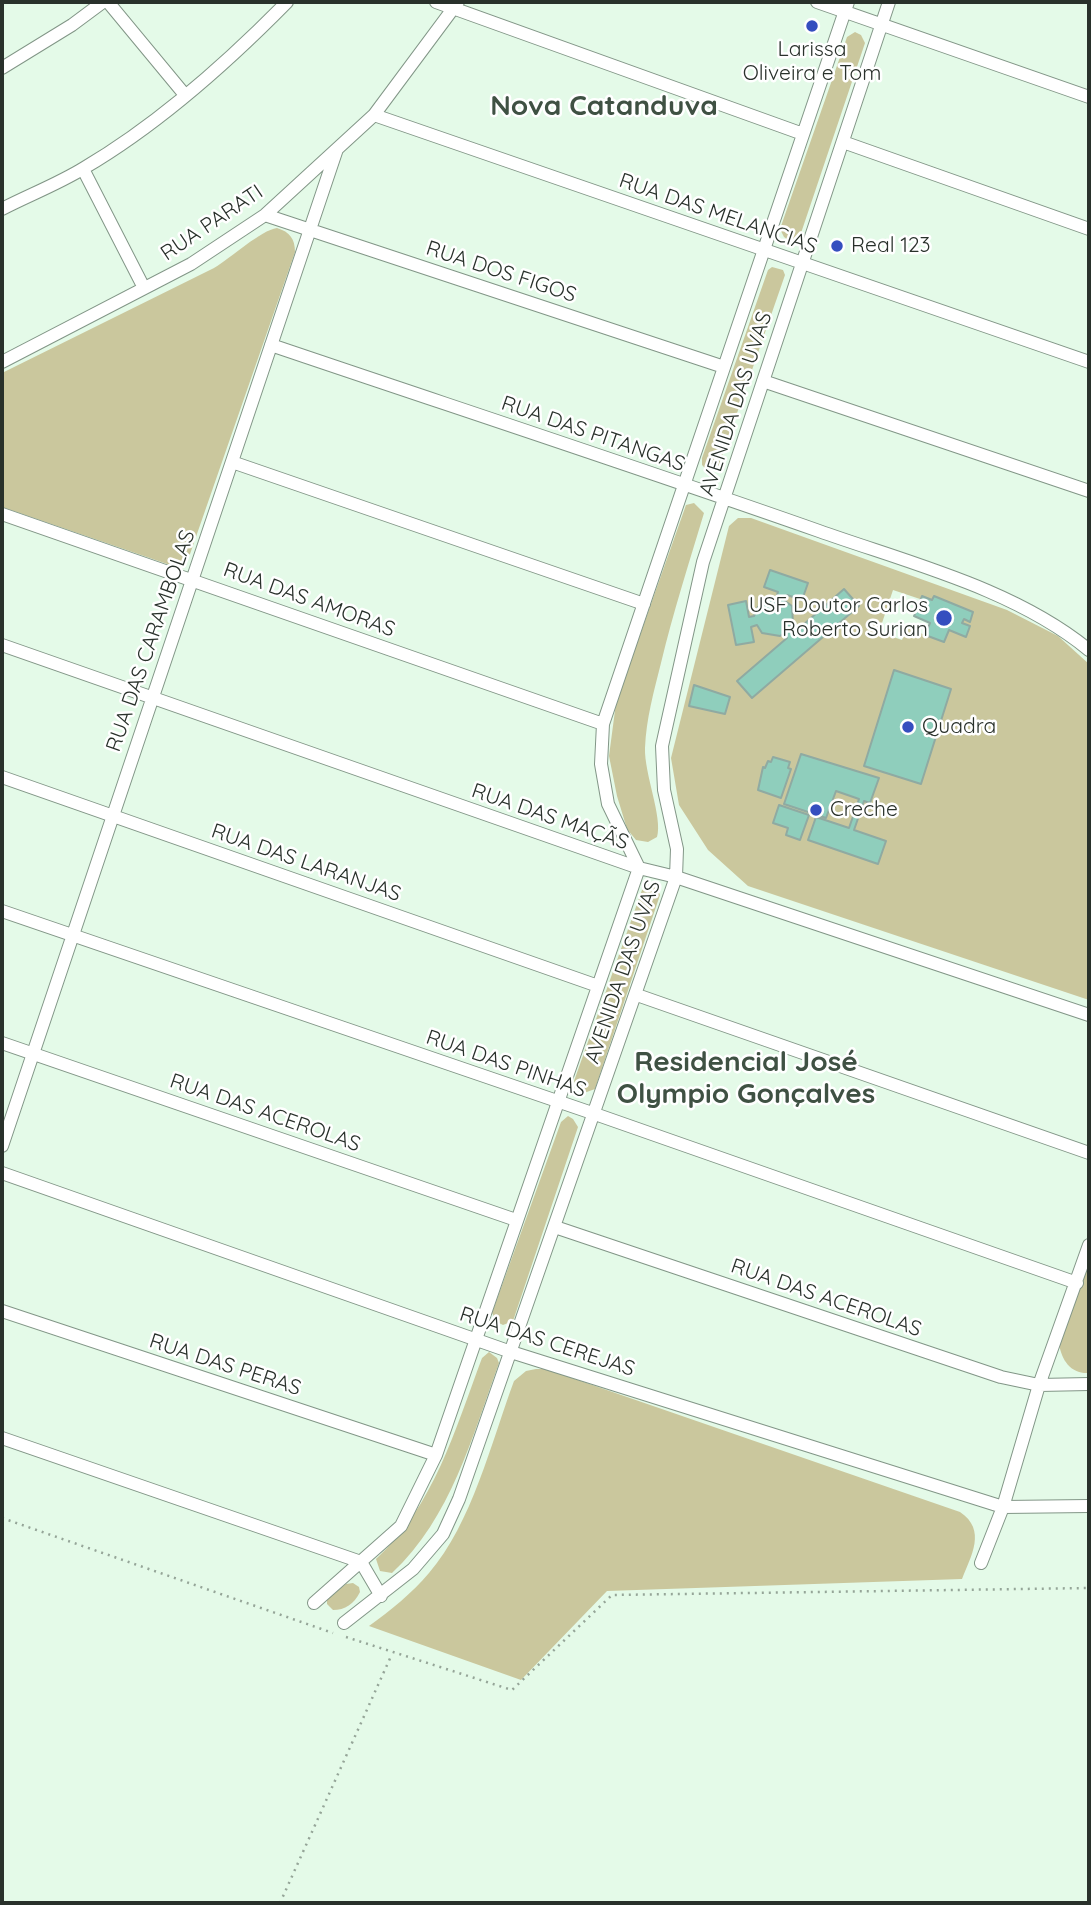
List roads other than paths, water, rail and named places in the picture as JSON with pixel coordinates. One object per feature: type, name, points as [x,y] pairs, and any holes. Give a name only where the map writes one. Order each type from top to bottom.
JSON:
[{"type":"street","points":[[2,68],[105,2],[185,95]]},
{"type":"street","points":[[2,209],[83,169],[161,116],[239,50],[287,2]]},
{"type":"street","points":[[436,2],[455,5],[803,134]]},
{"type":"street","points":[[817,2],[846,6],[882,24],[1089,97]]},
{"type":"street","name":"AVENIDA DAS UVAS","points":[[344,1623],[382,1596],[413,1569],[443,1534],[459,1499],[637,995],[676,877],[677,849],[664,790],[662,746],[703,562],[889,2]]},
{"type":"street","name":"RUA PARATI","points":[[2,362],[191,264],[265,215],[374,115],[455,5]]},
{"type":"street","name":"AVENIDA DAS UVAS","points":[[314,1603],[401,1526],[436,1455],[639,868],[608,804],[601,764],[603,724],[846,6]]},
{"type":"street","name":"RUA DAS MELANCIAS","points":[[374,115],[1089,362]]},
{"type":"street","points":[[843,142],[1089,229]]},
{"type":"street","name":"RUA DAS CARAMBOLAS","points":[[2,1146],[337,149]]},
{"type":"street","points":[[83,169],[144,288]]},
{"type":"street","name":"RUA DOS FIGOS","points":[[265,215],[724,367]]},
{"type":"street","name":"RUA DAS PITANGAS","points":[[271,345],[725,498],[1002,596],[1064,629],[1089,650]]},
{"type":"street","points":[[763,381],[1089,491]]},
{"type":"street","points":[[232,462],[644,604]]},
{"type":"street","name":"RUA DAS AMORAS","points":[[2,513],[603,724]]},
{"type":"street","name":"RUA DAS MAÇÃS","points":[[2,645],[639,868],[676,877],[1089,1015]]},
{"type":"street","name":"RUA DAS LARANJAS","points":[[2,777],[598,986]]},
{"type":"street","name":"RUA DAS PINHAS","points":[[2,911],[1077,1283]]},
{"type":"street","points":[[637,995],[1089,1153]]},
{"type":"street","name":"RUA DAS ACEROLAS","points":[[2,1043],[516,1220]]},
{"type":"street","name":"RUA DAS CEREJAS","points":[[2,1173],[475,1340],[1003,1507],[1089,1506]]},
{"type":"street","name":"RUA DAS ACEROLAS","points":[[555,1227],[1001,1377],[1039,1385],[1089,1384]]},
{"type":"street","points":[[981,1563],[1003,1507],[1039,1385],[1089,1245]]},
{"type":"street","name":"RUA DAS PERAS","points":[[2,1311],[436,1455]]},
{"type":"street","points":[[2,1438],[361,1562],[382,1596]]},
{"type":"place","name":"Larissa Oliveira e Tom","points":[[812,26]]},
{"type":"place","name":"Real 123","points":[[837,246]]},
{"type":"place","name":"USF Doutor Carlos Roberto Surian","points":[[944,618]]},
{"type":"place","name":"Quadra","points":[[908,727]]},
{"type":"place","name":"Creche","points":[[816,810]]},
{"type":"district","name":"Nova Catanduva","points":[[604,107]]},
{"type":"district","name":"Residencial José Olympio Gonçalves","points":[[746,1079]]}]
